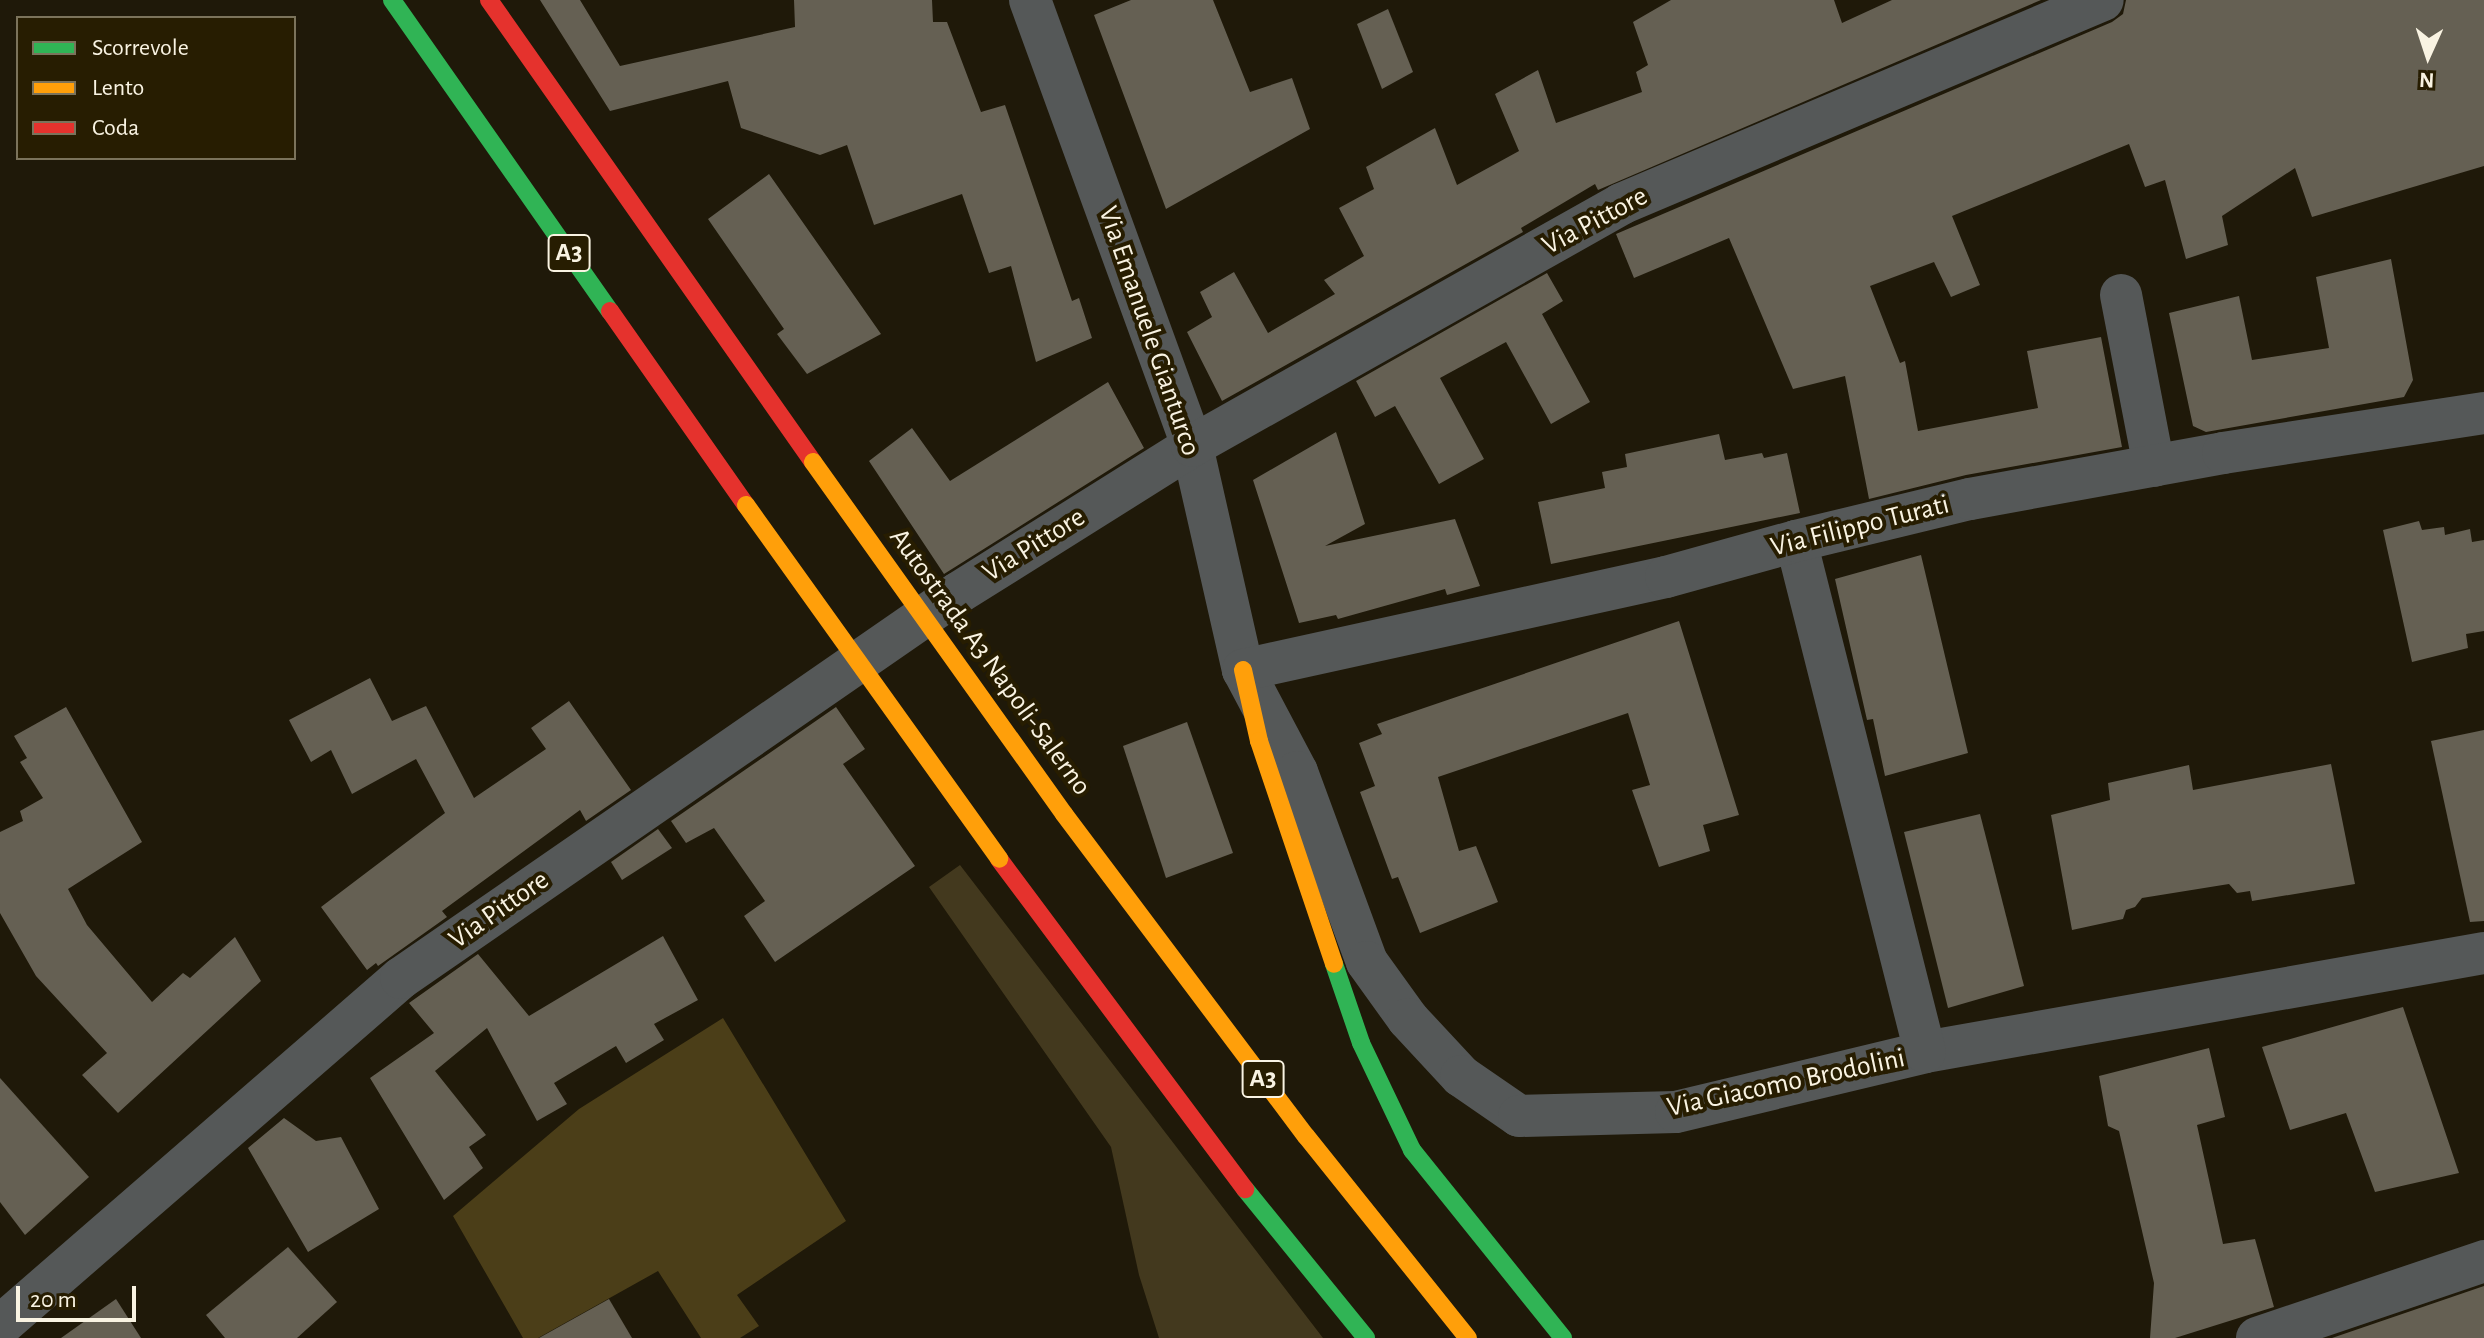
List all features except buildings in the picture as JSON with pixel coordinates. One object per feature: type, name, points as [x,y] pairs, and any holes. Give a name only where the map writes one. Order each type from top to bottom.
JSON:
[{"type":"highway","name":"A3","points":[[392,0],[999,859],[1237,1179],[1366,1338]]},
{"type":"highway","name":"Autostrada A3 Napoli-Salerno","points":[[489,0],[1064,814],[1306,1136],[1468,1338]]},
{"type":"highway","points":[[1243,670],[1259,741],[1351,1014],[1412,1150],[1563,1338]]},
{"type":"street","name":"Via Emanuele Gianturco","points":[[1030,0],[1192,446],[1243,670]]},
{"type":"street","name":"Via Pittore","points":[[0,1326],[401,978],[958,593],[1192,446],[1621,204],[2103,0]]},
{"type":"street","points":[[2121,295],[2154,466]]},
{"type":"street","name":"Via Filippo Turati","points":[[1243,670],[1299,655],[1666,577],[1796,541],[1970,499],[2484,413]]},
{"type":"street","points":[[1796,541],[1925,1052]]},
{"type":"street","name":"Via Giacomo Brodolini","points":[[1243,670],[1297,772],[1367,962],[1408,1019],[1461,1076],[1519,1116],[1676,1112],[1925,1052],[2484,953]]},
{"type":"street","points":[[2257,1338],[2484,1261]]},
{"type":"shaded area","points":[[960,865],[1323,1338],[1159,1338],[1139,1275],[1111,1147],[929,887]]},
{"type":"shaded area","points":[[723,1018],[846,1221],[737,1295],[759,1326],[740,1338],[701,1338],[658,1271],[538,1338],[523,1338],[453,1216],[579,1109]]},
{"type":"traffic: fast","points":[[392,0],[610,311]]},
{"type":"traffic: fast","points":[[1334,964],[1361,1043],[1412,1150],[1563,1338]]},
{"type":"traffic: fast","points":[[1245,1189],[1366,1338]]},
{"type":"traffic: slow","points":[[813,462],[1064,814]]},
{"type":"traffic: slow","points":[[746,505],[999,859]]},
{"type":"traffic: slow","points":[[1243,670],[1259,741],[1334,964]]},
{"type":"traffic: slow","points":[[1064,814],[1306,1136],[1468,1338]]},
{"type":"traffic: jam","points":[[489,0],[813,462]]},
{"type":"traffic: jam","points":[[610,311],[746,505]]},
{"type":"traffic: jam","points":[[999,859],[1245,1189]]}]
